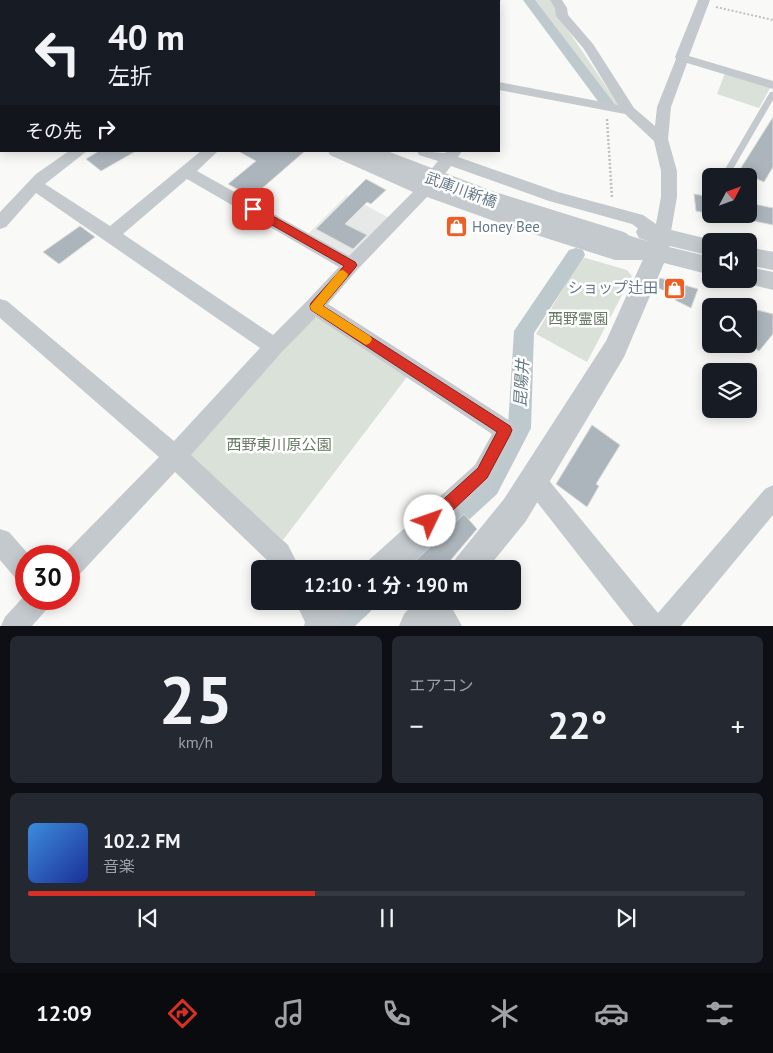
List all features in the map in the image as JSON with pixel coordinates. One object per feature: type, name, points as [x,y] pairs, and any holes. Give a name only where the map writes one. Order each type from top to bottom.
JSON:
[{"type":"street","points":[[556,0],[562,16],[589,46],[629,111],[661,139]]},
{"type":"street","points":[[474,560],[515,510],[615,350],[660,245],[669,197],[669,172],[661,139],[664,107],[703,2]]},
{"type":"street","points":[[681,57],[773,85]]},
{"type":"street","points":[[500,87],[629,111]]},
{"type":"street","points":[[1,219],[41,178],[79,152]]},
{"type":"street","points":[[111,235],[210,152]]},
{"type":"street","points":[[336,152],[424,190],[514,222],[615,253],[660,245],[702,247]]},
{"type":"street","name":"武庫川新橋","points":[[363,152],[464,191],[539,217],[618,226]]},
{"type":"street","name":"武庫川新橋","points":[[397,152],[482,184],[618,226]]},
{"type":"street","points":[[430,152],[452,156],[556,196],[618,226],[702,262]]},
{"type":"street","points":[[80,555],[175,456],[274,347],[315,306],[351,265],[424,190],[452,156]]},
{"type":"street","points":[[187,172],[351,265]]},
{"type":"street","points":[[35,185],[274,347]]},
{"type":"street","points":[[618,226],[637,219],[660,245]]},
{"type":"street","points":[[757,258],[773,261]]},
{"type":"street","points":[[757,278],[773,281]]},
{"type":"street","points":[[315,306],[505,430],[483,473],[388,560]]},
{"type":"street","points":[[0,307],[175,456],[278,554],[282,560]]},
{"type":"street","points":[[534,480],[651,626]]},
{"type":"street","points":[[664,626],[773,497]]},
{"type":"street","points":[[0,541],[15,558]]},
{"type":"street","points":[[14,626],[29,610]]},
{"type":"street","points":[[315,616],[326,610]]},
{"type":"lane","points":[[730,168],[773,94]]},
{"type":"path","points":[[703,2],[773,20]]},
{"type":"path","points":[[606,108],[612,201],[618,226]]},
{"type":"shaded area","points":[[347,195],[389,218],[353,256],[343,258],[306,236]]},
{"type":"green space","points":[[527,0],[554,0],[557,14],[618,104],[614,106],[605,104],[576,69]]},
{"type":"green space","points":[[725,73],[770,88],[759,108],[717,94]]},
{"type":"green space","name":"西野霊園","points":[[582,257],[627,270],[632,276],[587,362],[536,334]]},
{"type":"green space","name":"西野東川原公園","points":[[322,316],[410,373],[283,540],[189,457],[188,452],[314,318]]},
{"type":"building","points":[[773,117],[773,167],[764,182],[758,179],[758,168],[741,168]]},
{"type":"building","points":[[97,152],[134,152],[101,171],[86,159]]},
{"type":"building","points":[[240,152],[304,152],[252,197],[228,184],[256,161]]},
{"type":"building","points":[[366,179],[386,190],[371,204],[367,202],[345,224],[367,235],[353,249],[316,229]]},
{"type":"building","points":[[694,194],[702,195],[702,212],[696,211]]},
{"type":"building","points":[[758,205],[773,208],[773,225],[758,222]]},
{"type":"building","points":[[80,226],[95,237],[59,264],[43,252]]},
{"type":"building","points":[[660,278],[698,289],[691,308],[675,300],[676,296],[656,287]]},
{"type":"building","points":[[757,310],[773,314],[773,334],[759,351],[757,350]]},
{"type":"building","points":[[592,425],[620,445],[596,484],[599,486],[587,507],[556,484]]},
{"type":"building","points":[[464,514],[477,529],[451,560],[416,560]]},
{"type":"waterway","name":"昆陽井","points":[[529,0],[608,105]]},
{"type":"waterway","name":"昆陽井","points":[[415,552],[488,485],[519,428],[524,331],[576,255]]},
{"type":"waterway","name":"昆陽井","points":[[334,626],[351,610]]},
{"type":"slow traffic","points":[[343,274],[315,306],[366,339]]},
{"type":"place","name":"Honey Bee","points":[[456,227]]},
{"type":"place","name":"ショップ辻田","points":[[674,288]]},
{"type":"route","points":[[253,209],[351,265],[315,306],[505,430],[483,473],[430,521]]}]
